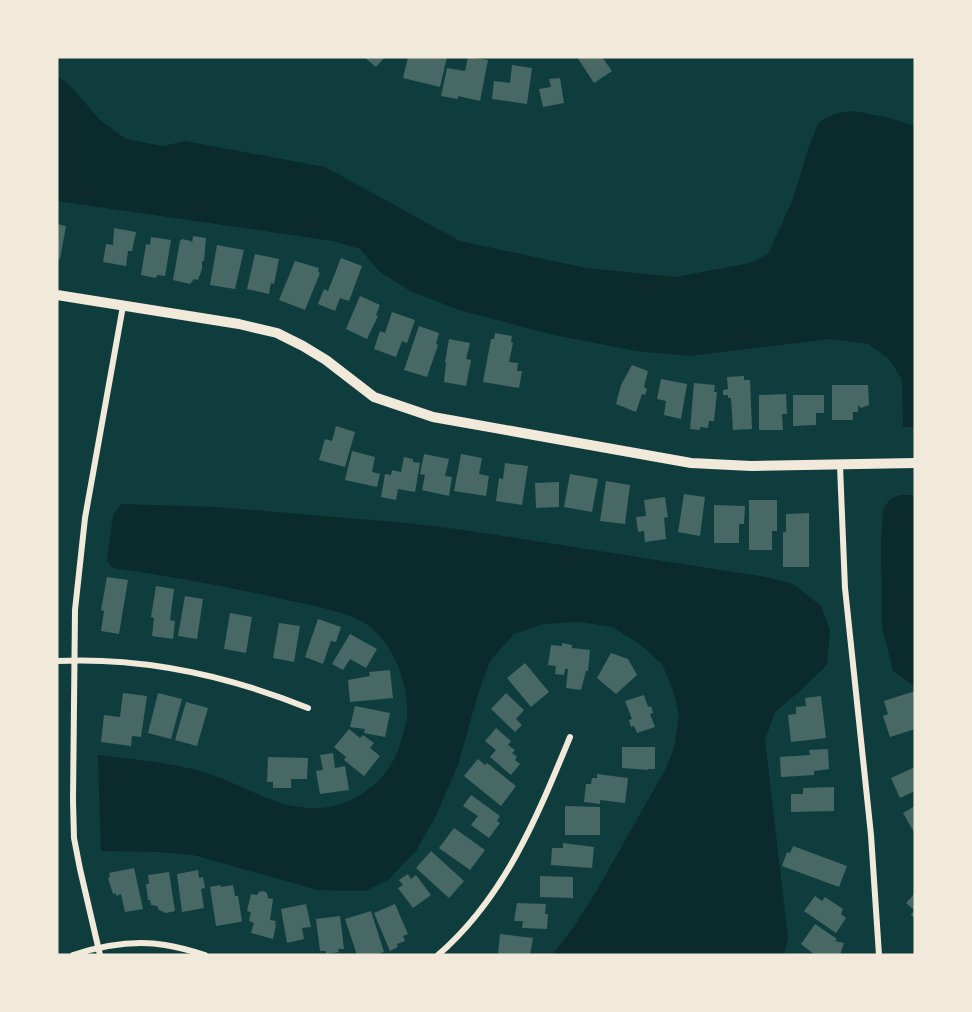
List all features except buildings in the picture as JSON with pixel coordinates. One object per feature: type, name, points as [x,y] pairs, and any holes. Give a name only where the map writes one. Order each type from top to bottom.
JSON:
[{"type":"street","points":[[57,295],[239,324],[277,333],[326,360],[374,397],[433,417],[691,463],[840,466],[915,463]]},
{"type":"street","points":[[100,952],[74,838],[75,610],[79,559],[123,306]]},
{"type":"street","points":[[840,466],[845,588],[871,835],[879,955]]},
{"type":"street","points":[[57,661],[131,663],[182,670],[271,693],[308,708]]},
{"type":"street","points":[[438,955],[450,945],[479,911],[513,865],[539,814],[570,737]]},
{"type":"street","points":[[73,955],[143,943],[165,945],[205,955]]},
{"type":"water","points":[[57,75],[72,88],[100,120],[126,139],[163,146],[185,141],[325,167],[460,241],[586,268],[675,277],[750,263],[768,254],[793,199],[819,122],[837,113],[854,111],[886,117],[915,126],[915,427],[903,427],[902,379],[888,358],[868,344],[830,339],[689,356],[636,351],[554,335],[459,310],[410,291],[379,271],[360,249],[333,241],[57,201]]},
{"type":"water","points":[[901,495],[915,495],[915,687],[893,671],[882,627],[883,509],[890,499]]},
{"type":"water","points":[[121,504],[218,507],[407,523],[766,577],[793,584],[821,606],[830,631],[827,665],[775,712],[765,740],[788,938],[784,955],[552,955],[573,928],[597,890],[665,770],[674,748],[679,716],[673,690],[662,664],[641,645],[613,627],[580,622],[543,624],[514,634],[490,661],[459,762],[436,816],[416,851],[388,880],[365,891],[318,890],[193,855],[101,851],[98,755],[196,770],[277,802],[293,806],[329,807],[364,793],[382,776],[396,756],[407,718],[405,691],[397,663],[382,638],[361,621],[336,611],[269,596],[113,568],[107,561],[113,515]]}]
